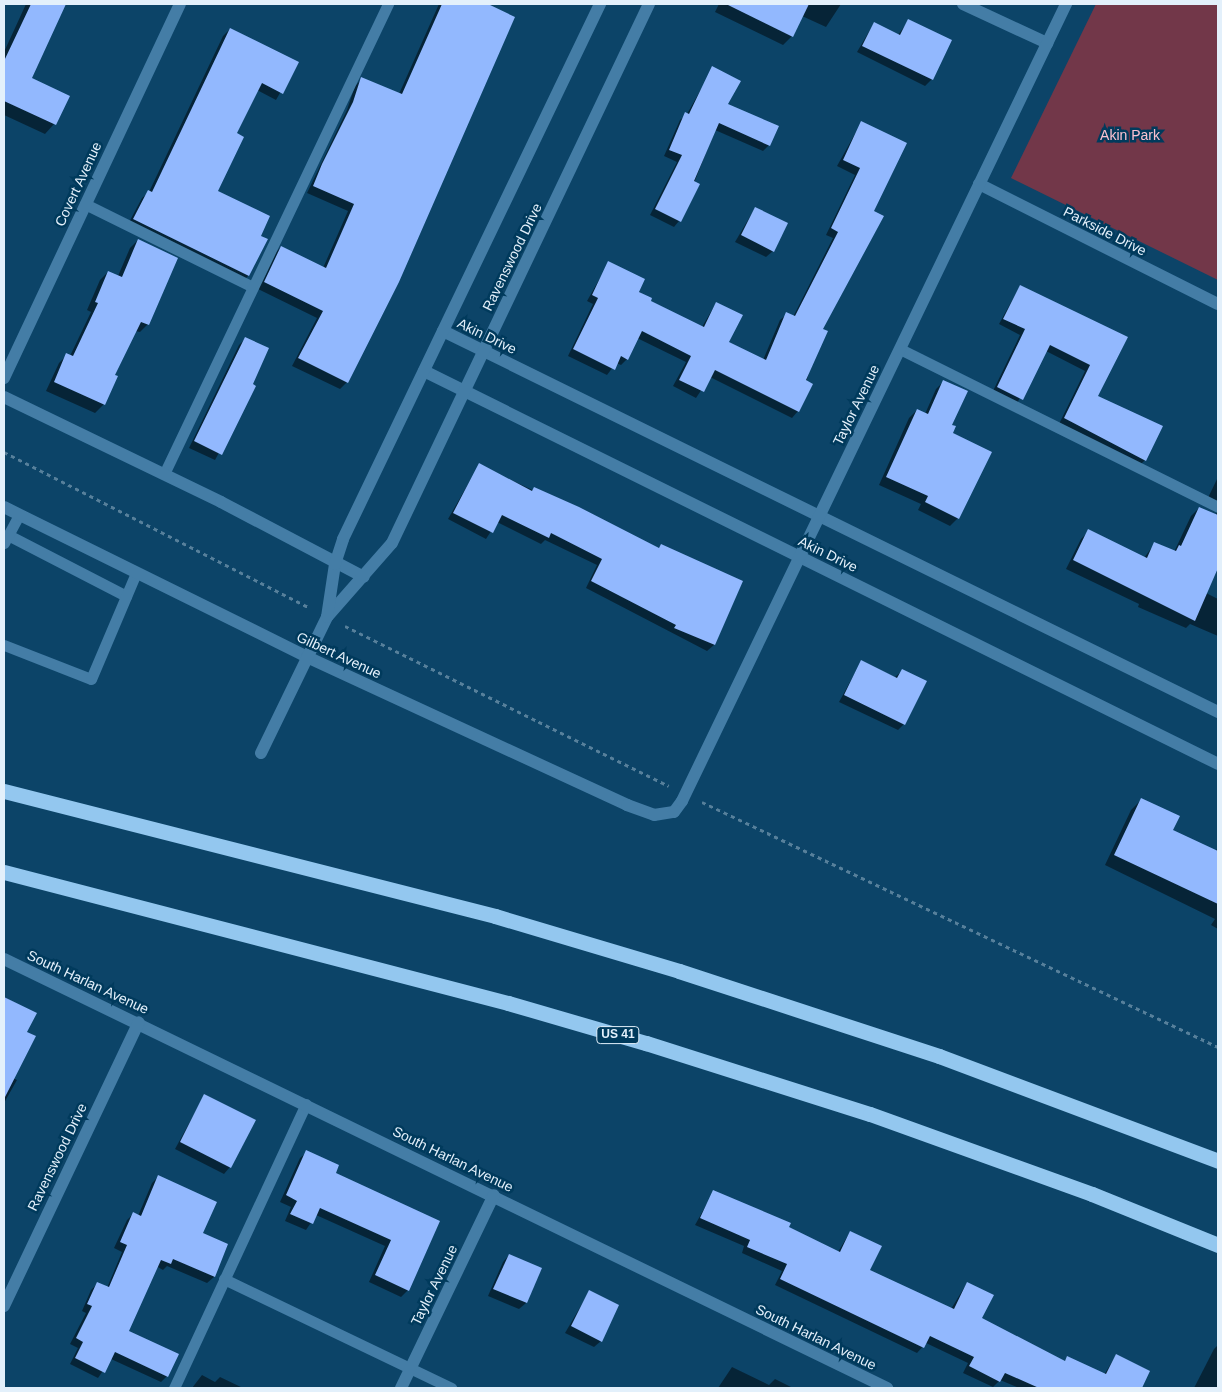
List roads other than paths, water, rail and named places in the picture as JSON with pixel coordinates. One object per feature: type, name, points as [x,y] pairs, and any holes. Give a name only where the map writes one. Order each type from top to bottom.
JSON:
[{"type":"highway","points":[[4,792],[495,916],[679,971],[939,1056],[1218,1161]]},
{"type":"highway","name":"US 41","points":[[4,872],[508,1002],[646,1043],[870,1114],[1092,1194],[1218,1245]]},
{"type":"street","name":"Covert Avenue","points":[[4,378],[180,4]]},
{"type":"street","name":"Ravenswood Drive","points":[[261,753],[327,616],[335,564],[343,539],[600,4]]},
{"type":"street","name":"Ravenswood Drive","points":[[327,616],[364,577],[392,543],[650,4]]},
{"type":"street","points":[[963,4],[1047,43]]},
{"type":"street","name":"Taylor Avenue","points":[[668,815],[682,801],[1066,4]]},
{"type":"street","name":"Parkside Drive","points":[[979,184],[1218,304]]},
{"type":"street","name":"Akin Drive","points":[[443,331],[1218,712]]},
{"type":"street","name":"Akin Drive","points":[[424,371],[1218,764]]},
{"type":"street","points":[[4,398],[164,474],[335,564],[364,577]]},
{"type":"street","name":"Gilbert Avenue","points":[[4,507],[307,657],[627,805],[648,813],[668,815]]},
{"type":"street","name":"South Harlan Avenue","points":[[4,959],[139,1022],[887,1388]]},
{"type":"street","name":"Ravenswood Drive","points":[[4,1306],[139,1022]]},
{"type":"street","name":"Taylor Avenue","points":[[401,1388],[494,1196]]},
{"type":"lane","points":[[164,474],[388,4]]},
{"type":"lane","points":[[85,204],[253,287]]},
{"type":"lane","points":[[900,349],[1218,507]]},
{"type":"lane","points":[[19,514],[6,539],[126,596]]},
{"type":"lane","points":[[4,645],[91,679],[136,573]]},
{"type":"lane","points":[[174,1388],[306,1104]]},
{"type":"lane","points":[[224,1279],[451,1388]]},
{"type":"park label","name":"Akin Park","points":[[1130,135]]}]
